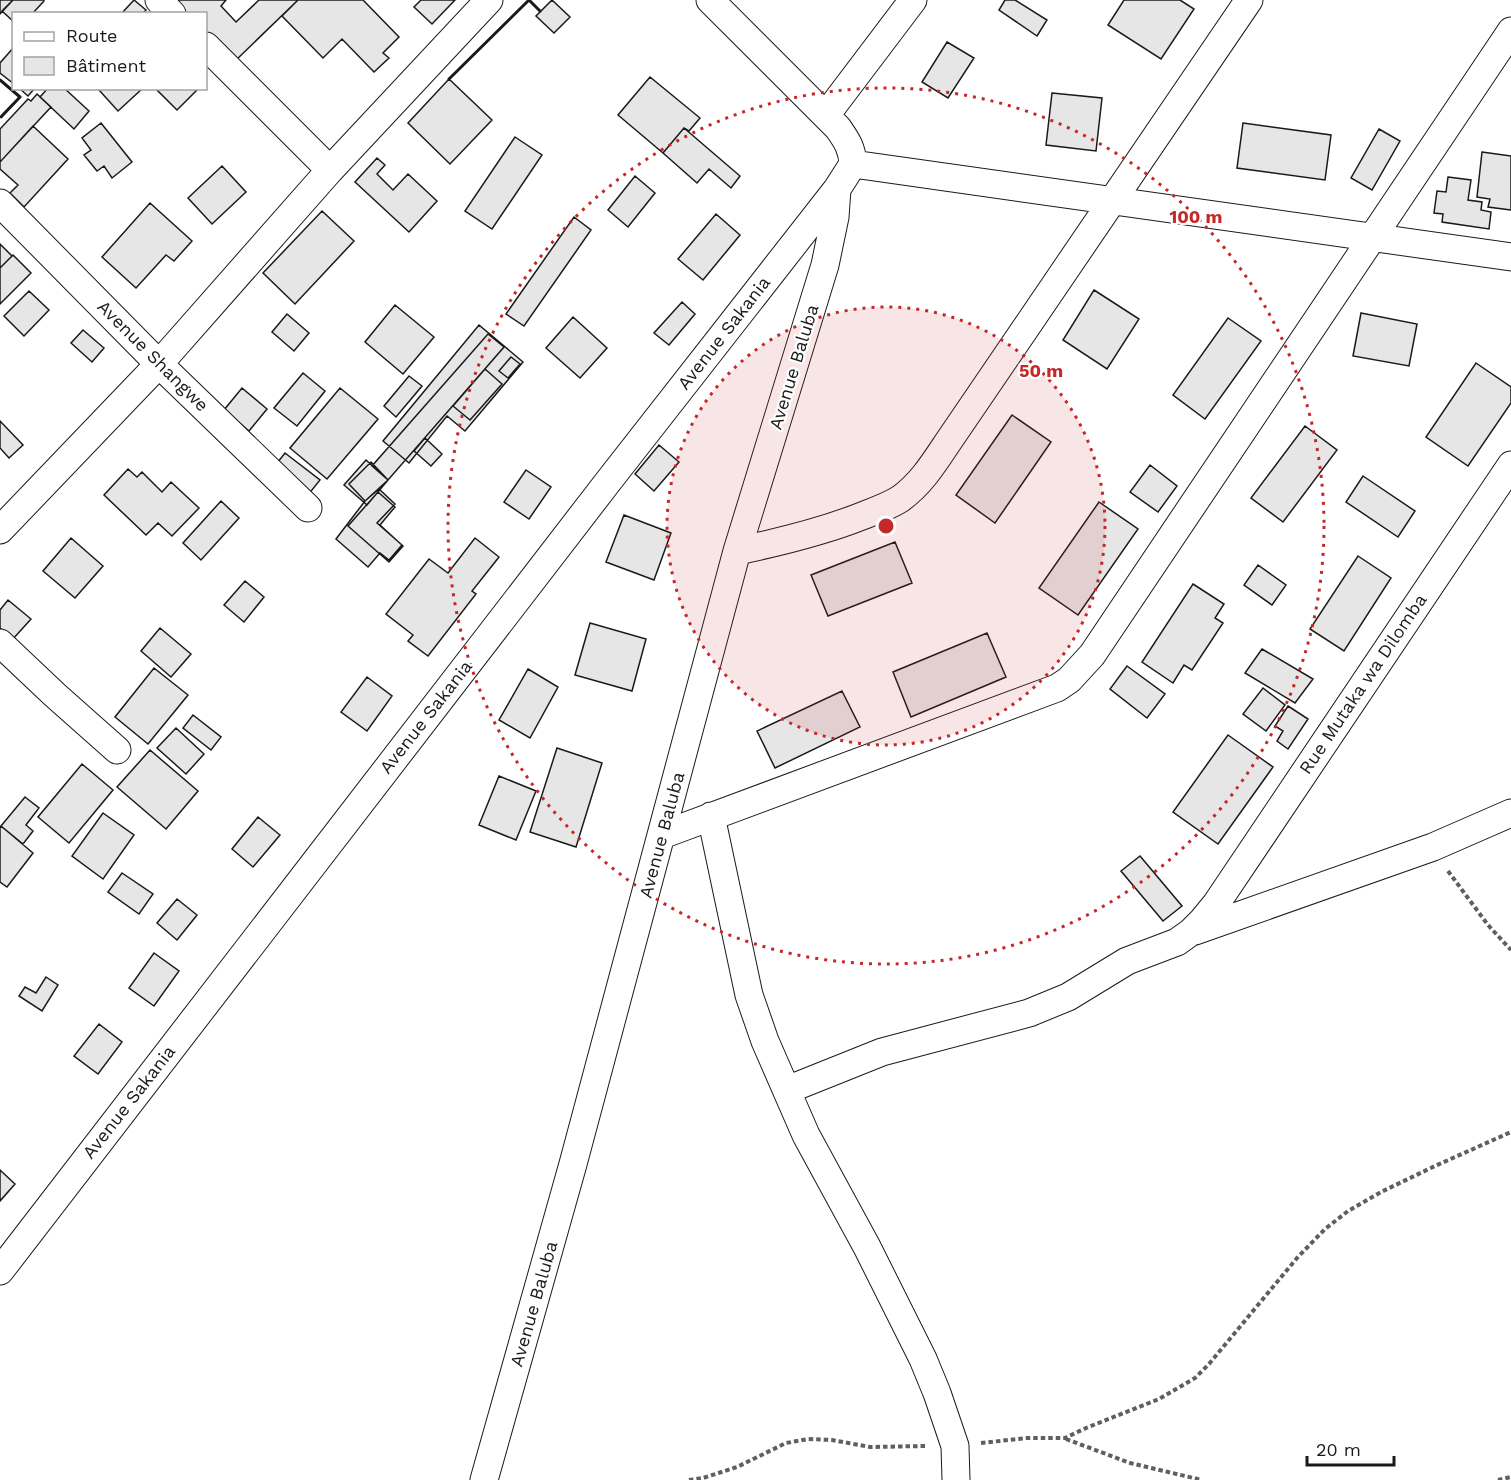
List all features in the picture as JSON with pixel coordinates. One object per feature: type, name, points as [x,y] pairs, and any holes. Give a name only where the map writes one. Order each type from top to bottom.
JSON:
[{"type":"street","points":[[159,0],[170,12]]},
{"type":"street","points":[[0,530],[159,364],[330,170],[489,0]]},
{"type":"street","points":[[710,0],[838,128],[848,141],[853,164],[1511,257]]},
{"type":"street","points":[[826,115],[913,0]]},
{"type":"street","points":[[737,551],[789,540],[880,509],[900,499],[931,470],[1249,0]]},
{"type":"street","points":[[662,835],[1057,688],[1069,680],[1092,655],[1511,31]]},
{"type":"street","points":[[207,47],[330,170]]},
{"type":"street","name":"Avenue Sakania","points":[[0,1270],[570,530],[837,189],[853,164]]},
{"type":"street","name":"Avenue Baluba","points":[[484,1480],[573,1164],[737,551],[825,265],[835,217],[837,189]]},
{"type":"street","name":"Avenue Shangwe","points":[[0,203],[159,364],[308,508]]},
{"type":"street","name":"Rue Mutaka wa Dilomba","points":[[1191,932],[1216,903],[1511,465]]},
{"type":"street","points":[[0,644],[117,750]]},
{"type":"street","points":[[787,1090],[882,1052],[1029,1013],[1068,997],[1127,961],[1171,945],[1191,932],[1433,847],[1508,815],[1511,790]]},
{"type":"street","points":[[711,816],[749,995],[765,1041],[806,1135],[867,1247],[923,1359],[956,1446],[956,1480]]},
{"type":"path","points":[[1433,847],[1488,925],[1511,950]]},
{"type":"path","points":[[1065,1438],[1159,1399],[1195,1378],[1297,1258],[1325,1229],[1348,1211],[1381,1192],[1511,1132]]},
{"type":"path","points":[[689,1480],[737,1467],[786,1443],[808,1439],[832,1440],[870,1447],[956,1446],[1027,1438],[1065,1438],[1130,1463],[1202,1480]]},
{"type":"path","points":[[1498,1480],[1511,1477]]},
{"type":"building","points":[[0,0],[13,0],[0,14]]},
{"type":"building","points":[[13,0],[44,1],[34,12],[12,12],[12,20],[2,11]]},
{"type":"building","points":[[134,0],[146,10],[144,12],[123,12]]},
{"type":"building","points":[[174,0],[226,0],[221,6],[236,22],[259,0],[298,0],[234,62],[207,34],[207,12],[185,12]]},
{"type":"building","points":[[298,0],[363,0],[399,37],[383,53],[389,58],[374,72],[342,39],[323,58],[282,16]]},
{"type":"building","points":[[421,0],[455,0],[432,24],[414,7]]},
{"type":"building","points":[[552,0],[570,17],[554,33],[536,16]]},
{"type":"building","points":[[1005,0],[1015,0],[1047,20],[1037,36],[999,10]]},
{"type":"building","points":[[1124,0],[1180,0],[1194,9],[1161,59],[1108,25]]},
{"type":"building","points":[[947,42],[974,58],[948,98],[922,82]]},
{"type":"building","points":[[12,49],[12,82],[0,73],[0,63]]},
{"type":"building","points":[[650,77],[700,118],[689,131],[684,128],[663,153],[618,115]]},
{"type":"building","points":[[449,79],[492,120],[450,164],[408,123]]},
{"type":"building","points":[[21,90],[33,90],[28,96]]},
{"type":"building","points":[[46,90],[66,90],[89,111],[74,129],[40,97]]},
{"type":"building","points":[[99,90],[141,90],[118,111]]},
{"type":"building","points":[[157,90],[197,90],[177,110]]},
{"type":"building","points":[[1052,93],[1102,98],[1096,151],[1046,145]]},
{"type":"building","points":[[37,94],[51,107],[0,162],[0,129],[28,99],[31,101]]},
{"type":"building","points":[[101,123],[132,162],[112,178],[104,166],[97,171],[84,155],[91,150],[82,138]]},
{"type":"building","points":[[1243,123],[1331,135],[1325,180],[1237,168]]},
{"type":"building","points":[[33,126],[68,159],[24,207],[10,193],[18,185],[0,169],[0,162]]},
{"type":"building","points":[[684,128],[740,176],[731,188],[709,169],[697,183],[663,153]]},
{"type":"building","points":[[1379,129],[1400,141],[1372,190],[1351,178]]},
{"type":"building","points":[[515,137],[542,155],[492,229],[465,211]]},
{"type":"building","points":[[1482,152],[1511,156],[1511,210],[1488,207],[1490,199],[1477,197]]},
{"type":"building","points":[[377,158],[385,165],[377,174],[393,190],[408,174],[437,201],[409,232],[355,182]]},
{"type":"building","points":[[222,166],[246,192],[212,224],[188,198]]},
{"type":"building","points":[[635,176],[655,193],[628,227],[608,210]]},
{"type":"building","points":[[1448,177],[1471,180],[1468,200],[1482,202],[1481,210],[1491,212],[1489,229],[1442,222],[1443,214],[1434,213],[1437,191],[1446,192]]},
{"type":"building","points":[[150,203],[192,241],[174,261],[166,255],[136,288],[102,257]]},
{"type":"building","points":[[322,211],[354,241],[295,304],[263,273]]},
{"type":"building","points":[[716,214],[740,235],[703,280],[678,259]]},
{"type":"building","points":[[574,217],[591,230],[524,326],[506,314]]},
{"type":"building","points":[[0,244],[12,256],[0,268]]},
{"type":"building","points":[[13,255],[31,273],[0,304],[0,268]]},
{"type":"building","points":[[1094,290],[1139,319],[1107,369],[1063,340]]},
{"type":"building","points":[[29,291],[49,310],[24,336],[4,316]]},
{"type":"building","points":[[682,302],[695,314],[669,345],[654,333]]},
{"type":"building","points":[[395,305],[434,337],[403,374],[365,342]]},
{"type":"building","points":[[1361,313],[1417,324],[1409,366],[1353,356]]},
{"type":"building","points":[[287,314],[309,333],[294,351],[272,332]]},
{"type":"building","points":[[573,317],[607,348],[580,378],[546,348]]},
{"type":"building","points":[[1228,318],[1261,341],[1205,419],[1173,395]]},
{"type":"building","points":[[479,325],[523,362],[465,431],[447,416],[409,463],[383,441]]},
{"type":"building","points":[[83,330],[104,348],[92,362],[71,343]]},
{"type":"building","points":[[488,334],[504,347],[388,480],[372,466]]},
{"type":"building","points":[[511,357],[520,364],[508,378],[499,371]]},
{"type":"building","points":[[1476,363],[1511,387],[1511,403],[1468,466],[1426,437]]},
{"type":"building","points":[[485,369],[502,384],[470,420],[453,406]]},
{"type":"building","points":[[303,373],[325,391],[297,426],[274,408]]},
{"type":"building","points":[[409,376],[422,386],[396,417],[384,406]]},
{"type":"building","points":[[242,388],[267,409],[249,431],[224,410]]},
{"type":"building","points":[[340,388],[378,419],[327,479],[290,448]]},
{"type":"building","points":[[1012,415],[1051,442],[995,523],[956,495]]},
{"type":"building","points":[[0,421],[23,445],[9,458],[0,448]]},
{"type":"building","points":[[1305,426],[1337,450],[1283,522],[1251,498]]},
{"type":"building","points":[[425,438],[442,454],[431,466],[414,451]]},
{"type":"building","points":[[659,445],[679,462],[654,491],[635,474]]},
{"type":"building","points":[[285,453],[320,480],[308,495],[274,467]]},
{"type":"building","points":[[366,460],[388,480],[367,505],[344,485]]},
{"type":"building","points":[[371,462],[388,480],[365,501],[349,484]]},
{"type":"building","points":[[1150,465],[1177,486],[1158,512],[1130,492]]},
{"type":"building","points":[[128,469],[137,477],[142,472],[162,492],[171,482],[199,508],[172,536],[158,523],[146,535],[104,495]]},
{"type":"building","points":[[526,470],[551,487],[529,519],[504,502]]},
{"type":"building","points":[[1363,476],[1415,511],[1398,537],[1346,502]]},
{"type":"building","points":[[379,489],[395,504],[377,523],[402,545],[389,560],[380,553],[368,567],[336,539],[365,501]]},
{"type":"building","points":[[378,492],[395,507],[380,525],[403,546],[389,562],[348,526]]},
{"type":"building","points":[[221,501],[239,518],[201,560],[183,543]]},
{"type":"building","points":[[1099,502],[1138,529],[1078,615],[1039,588]]},
{"type":"building","points":[[624,515],[671,533],[654,580],[606,562]]},
{"type":"building","points":[[71,538],[103,566],[75,598],[43,571]]},
{"type":"building","points":[[475,538],[499,557],[472,591],[476,594],[428,656],[408,641],[413,635],[386,614],[429,559],[448,573]]},
{"type":"building","points":[[895,542],[912,583],[828,616],[811,575]]},
{"type":"building","points":[[1358,556],[1391,578],[1344,651],[1310,629]]},
{"type":"building","points":[[1258,565],[1286,585],[1272,605],[1244,585]]},
{"type":"building","points":[[245,581],[264,597],[244,622],[224,605]]},
{"type":"building","points":[[1193,584],[1224,604],[1215,618],[1223,623],[1192,670],[1184,665],[1173,683],[1142,662]]},
{"type":"building","points":[[8,600],[31,619],[13,639],[0,628],[0,610]]},
{"type":"building","points":[[590,623],[646,639],[632,691],[575,675]]},
{"type":"building","points":[[160,628],[191,654],[171,677],[141,651]]},
{"type":"building","points":[[987,633],[1006,677],[911,717],[893,672]]},
{"type":"building","points":[[1262,649],[1313,679],[1295,703],[1245,673]]},
{"type":"building","points":[[1127,666],[1165,694],[1147,718],[1110,689]]},
{"type":"building","points":[[154,668],[188,695],[148,744],[115,717]]},
{"type":"building","points":[[528,669],[558,687],[530,738],[499,720]]},
{"type":"building","points":[[367,677],[392,696],[367,731],[341,712]]},
{"type":"building","points":[[1263,688],[1285,705],[1266,731],[1243,714]]},
{"type":"building","points":[[842,691],[860,727],[775,768],[757,731]]},
{"type":"building","points":[[1288,706],[1308,719],[1288,749],[1277,741],[1283,731],[1275,726]]},
{"type":"building","points":[[193,715],[221,737],[211,750],[183,728]]},
{"type":"building","points":[[176,728],[204,754],[186,774],[157,748]]},
{"type":"building","points":[[1228,735],[1273,767],[1218,844],[1173,812]]},
{"type":"building","points":[[557,748],[602,763],[576,847],[530,832]]},
{"type":"building","points":[[150,750],[198,791],[166,829],[117,787]]},
{"type":"building","points":[[82,764],[113,790],[69,843],[38,817]]},
{"type":"building","points":[[499,776],[536,791],[516,840],[479,825]]},
{"type":"building","points":[[25,797],[39,808],[26,825],[33,831],[23,844],[1,826]]},
{"type":"building","points":[[103,813],[134,835],[103,879],[72,856]]},
{"type":"building","points":[[258,817],[280,835],[253,867],[232,849]]},
{"type":"building","points":[[1,826],[33,853],[7,887],[0,882]]},
{"type":"building","points":[[1140,856],[1182,906],[1163,921],[1121,871]]},
{"type":"building","points":[[122,873],[153,894],[139,914],[108,892]]},
{"type":"building","points":[[177,899],[197,915],[177,940],[157,923]]},
{"type":"building","points":[[154,953],[179,971],[154,1006],[129,988]]},
{"type":"building","points":[[46,977],[58,985],[42,1011],[19,996],[25,987],[36,993]]},
{"type":"building","points":[[99,1024],[122,1042],[98,1074],[74,1056]]},
{"type":"building","points":[[0,1170],[15,1184],[0,1201]]},
{"type":"wall","points":[[529,0],[540,11]]},
{"type":"wall","points":[[449,79],[529,0]]},
{"type":"wall","points":[[0,80],[20,97],[1,117]]}]
